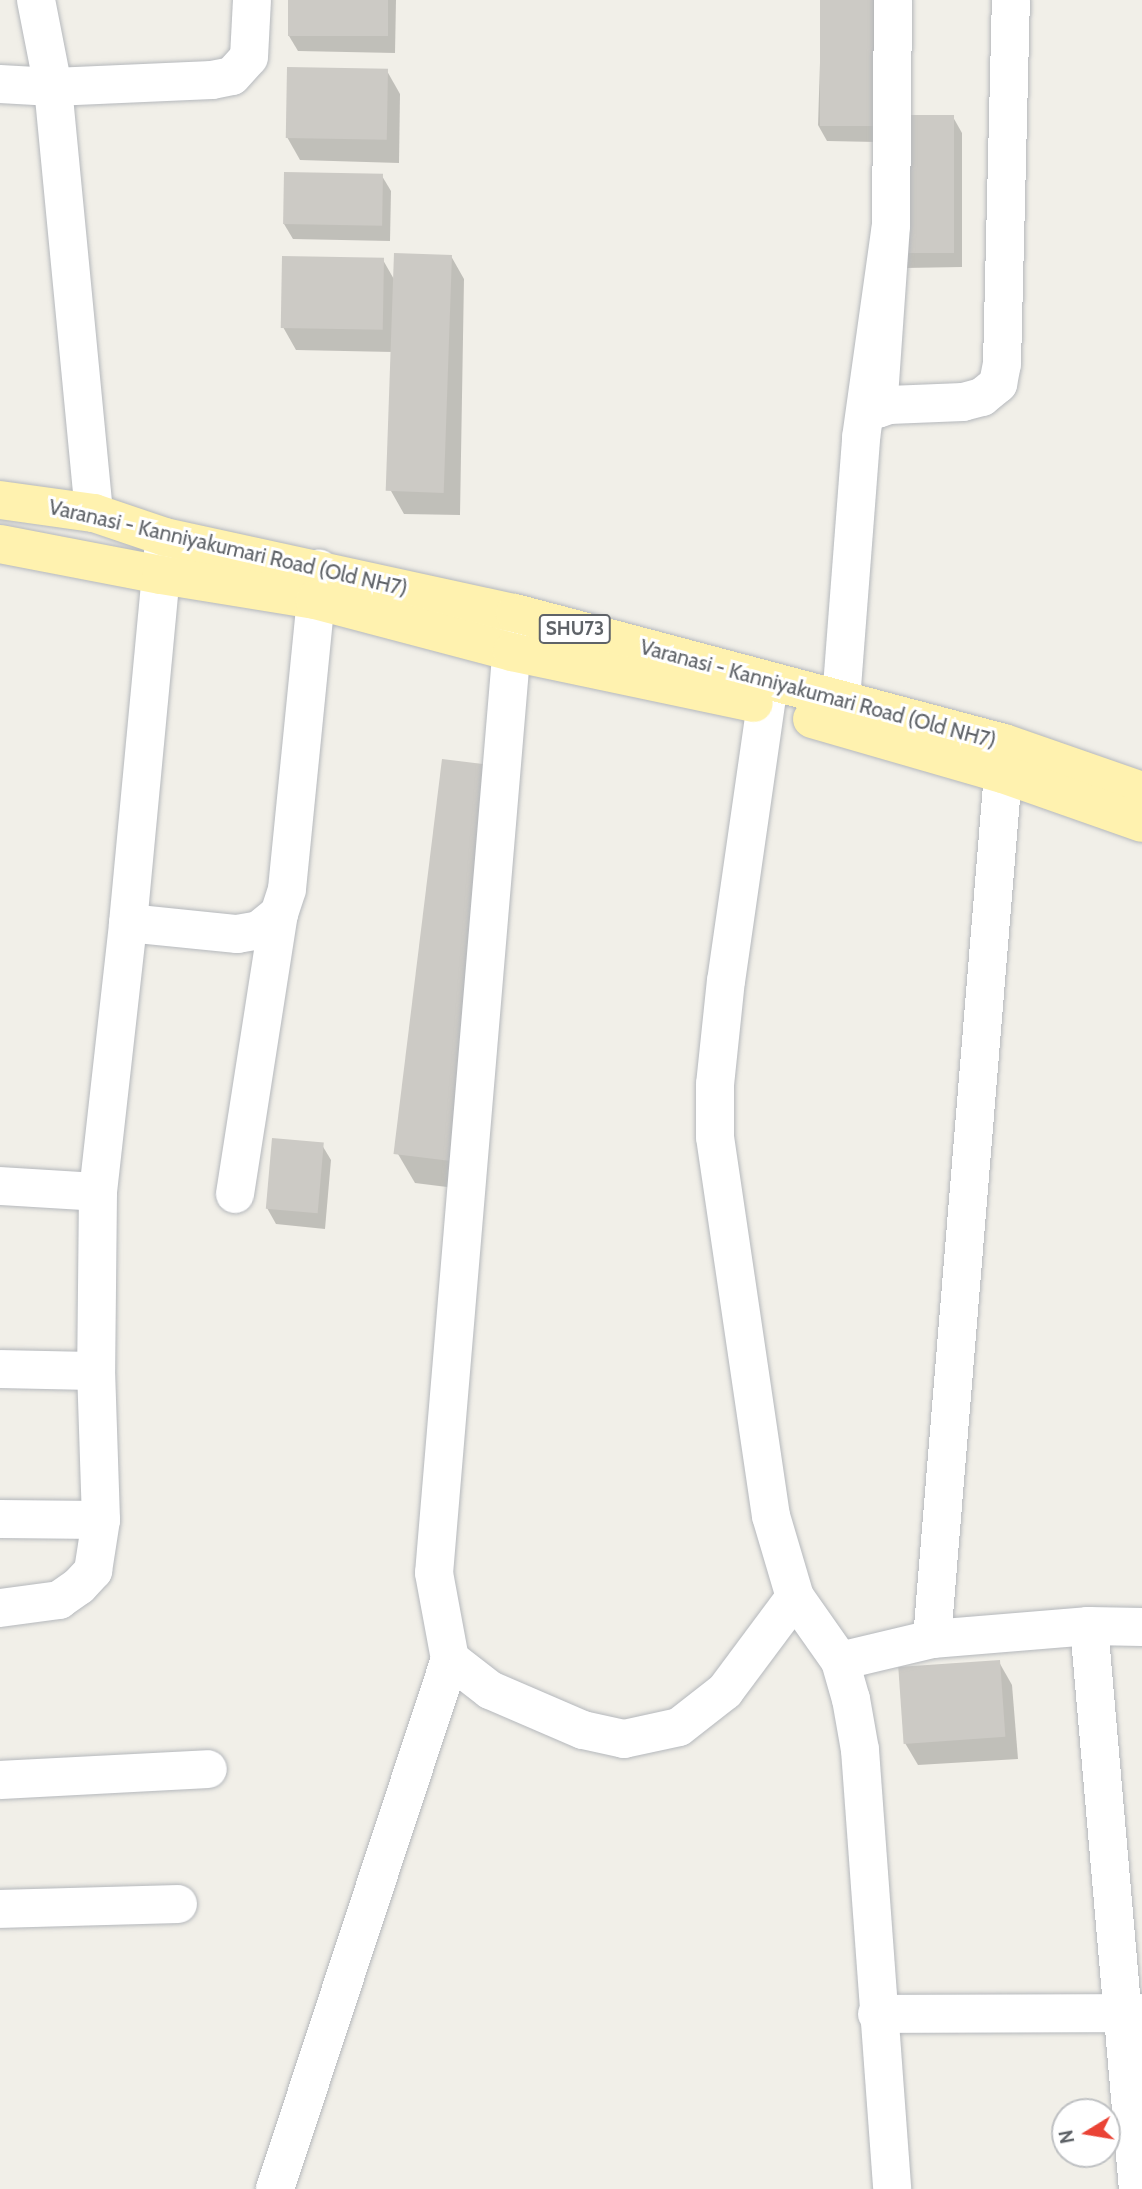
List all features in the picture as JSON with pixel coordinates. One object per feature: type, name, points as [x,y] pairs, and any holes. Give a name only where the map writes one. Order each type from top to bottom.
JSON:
[{"type":"main road","name":"Varanasi - Kanniyakumari Road (Old NH7)","points":[[0,500],[94,513],[317,584],[515,612],[767,694],[841,700],[1004,743],[1142,791]]},
{"type":"main road","points":[[0,544],[161,575],[317,584],[512,652],[767,694],[1142,823]]},
{"type":"street","points":[[36,0],[53,87],[94,513]]},
{"type":"street","points":[[0,84],[53,87],[212,80],[232,76],[249,57],[252,0]]},
{"type":"street","points":[[893,0],[891,225],[878,409],[889,405],[963,402],[982,397],[998,384],[1002,364],[1011,0]]},
{"type":"street","points":[[841,700],[862,438],[891,225]]},
{"type":"street","points":[[0,1608],[59,1600],[79,1586],[93,1571],[101,1520],[96,1371],[98,1192],[128,923],[165,537]]},
{"type":"street","points":[[235,1194],[279,914],[287,889],[317,584]]},
{"type":"street","points":[[275,2189],[450,1659],[434,1573],[515,612]]},
{"type":"street","points":[[767,694],[725,993],[715,1084],[715,1137],[761,1466],[771,1516],[795,1597],[840,1661],[852,1699],[860,1750],[877,2014],[892,2189]]},
{"type":"street","points":[[932,1639],[1003,774]]},
{"type":"street","points":[[128,923],[237,934],[259,930],[279,914]]},
{"type":"street","points":[[0,1186],[98,1192]]},
{"type":"street","points":[[0,1369],[96,1371]]},
{"type":"street","points":[[0,1519],[101,1520]]},
{"type":"street","points":[[450,1659],[490,1690],[583,1730],[624,1739],[679,1727],[725,1690],[795,1597]]},
{"type":"street","points":[[840,1661],[932,1639],[1089,1626],[1142,1627]]},
{"type":"street","points":[[1089,1626],[1133,2013],[1138,2189]]},
{"type":"street","points":[[0,1780],[208,1769]]},
{"type":"street","points":[[0,1909],[178,1904]]},
{"type":"street","points":[[877,2014],[1133,2013]]},
{"type":"building","points":[[288,0],[388,0],[388,36],[288,36]]},
{"type":"building","points":[[820,0],[873,0],[873,126],[820,126]]},
{"type":"building","points":[[287,67],[388,69],[387,140],[286,138]]},
{"type":"building","points":[[895,115],[954,115],[954,253],[895,253]]},
{"type":"building","points":[[284,172],[383,174],[382,226],[283,224]]},
{"type":"building","points":[[394,253],[452,255],[444,493],[386,491]]},
{"type":"building","points":[[282,256],[384,258],[383,330],[281,328]]},
{"type":"building","points":[[442,759],[500,766],[451,1161],[393,1154]]},
{"type":"building","points":[[272,1138],[324,1143],[318,1213],[266,1209]]},
{"type":"building","points":[[1000,1660],[1005,1737],[904,1744],[898,1667]]}]
